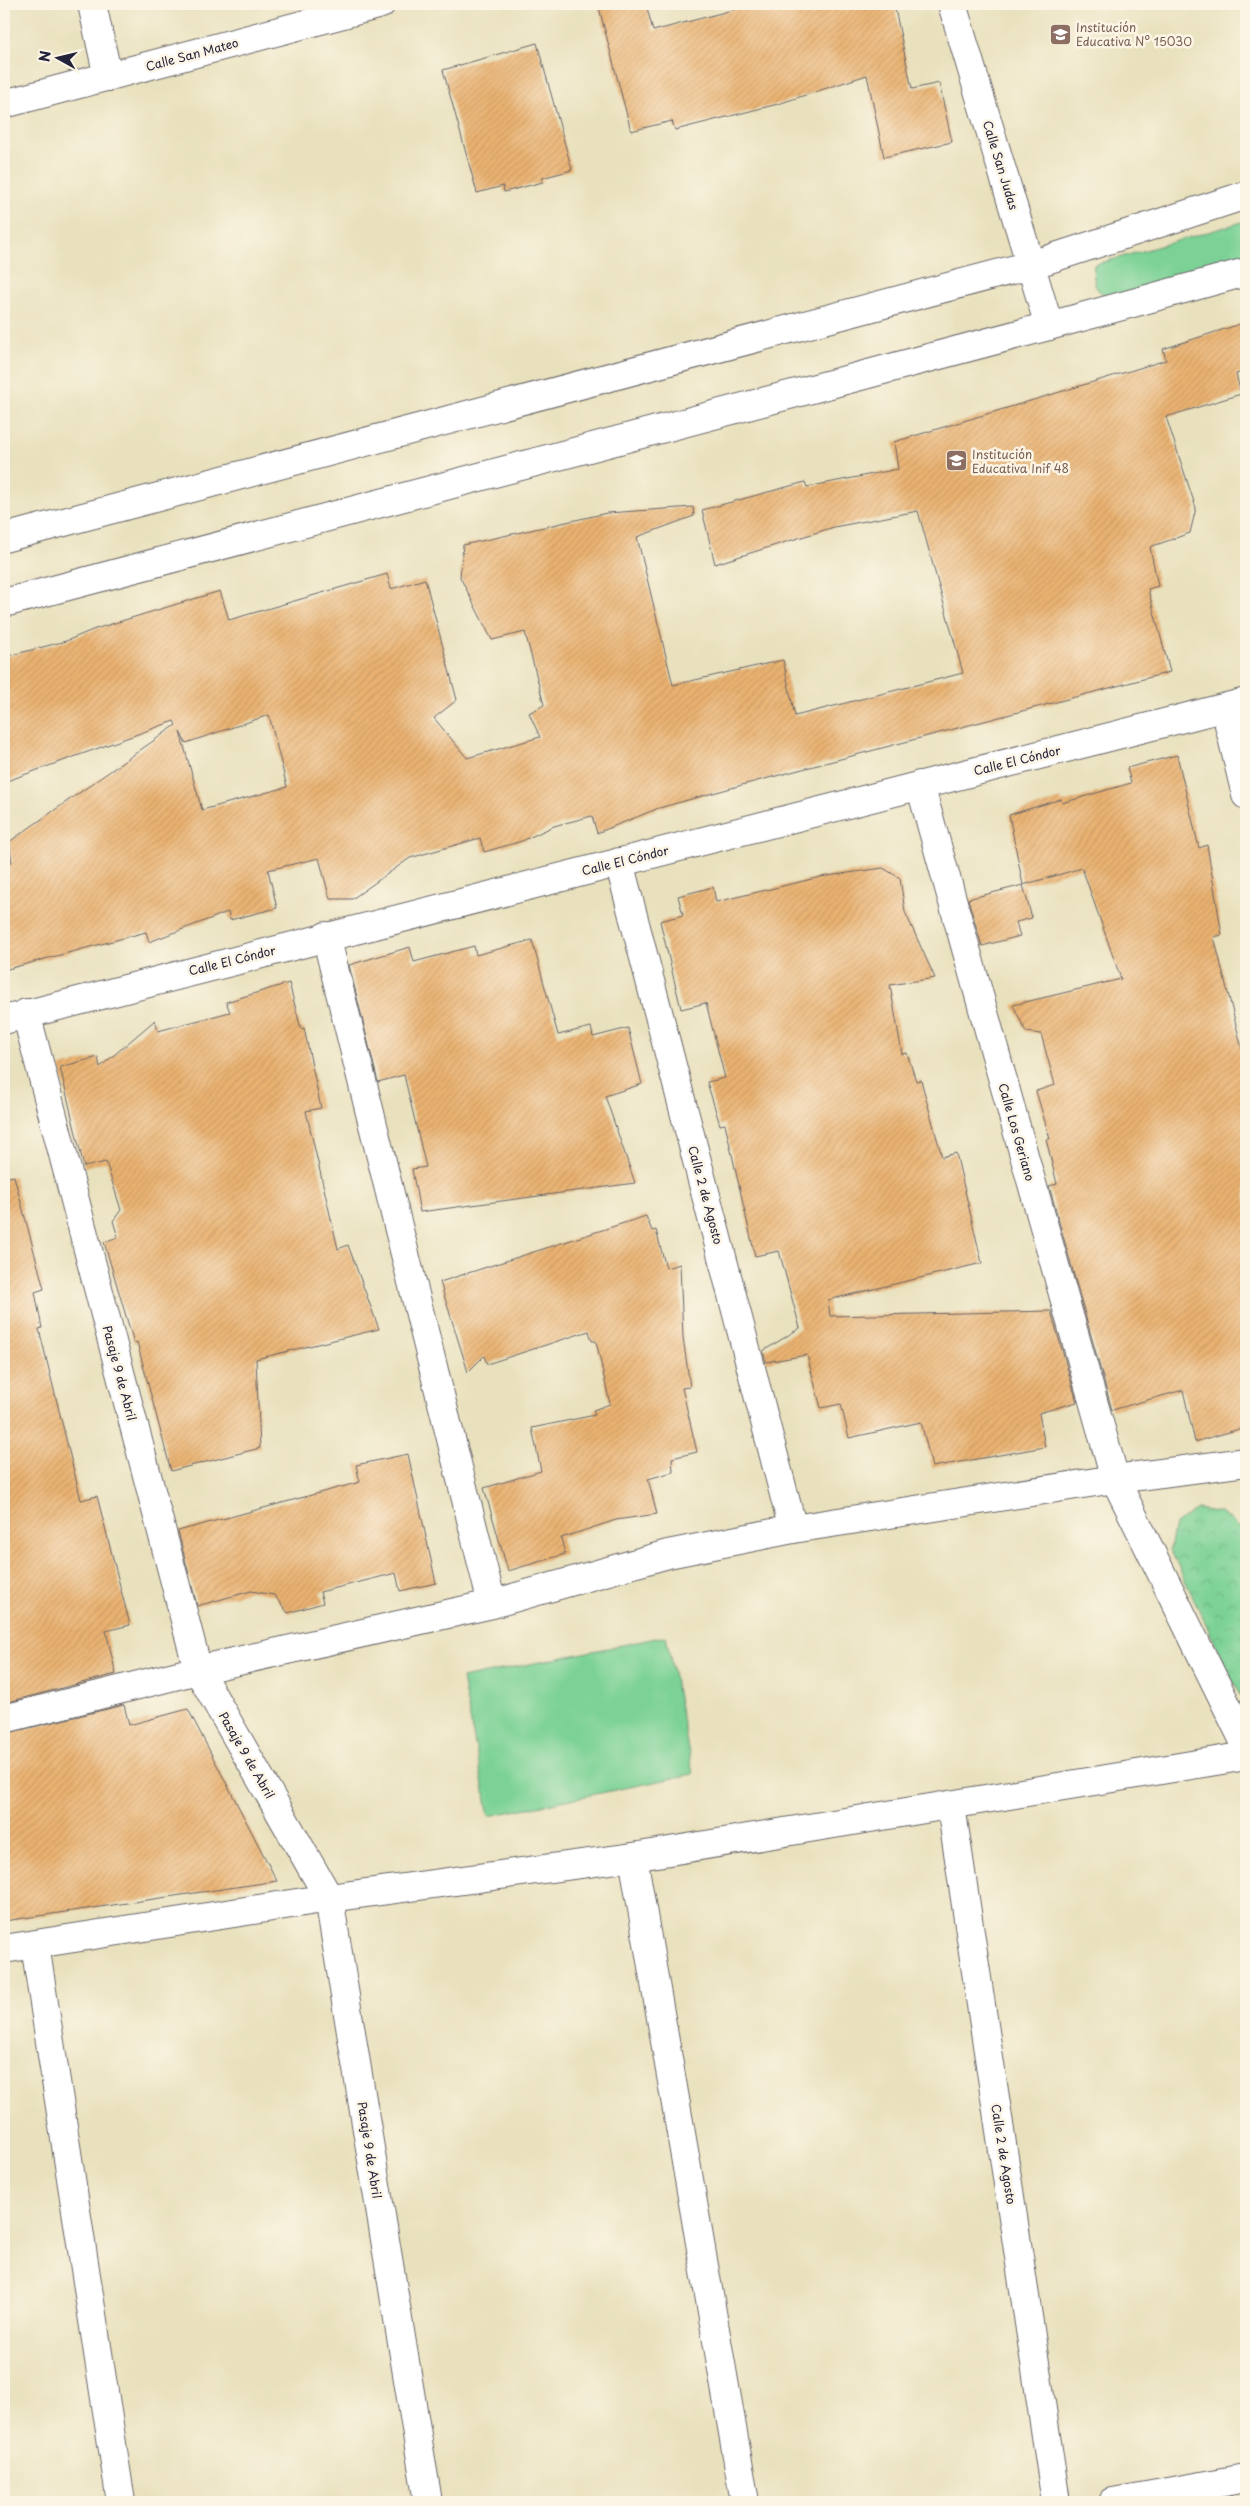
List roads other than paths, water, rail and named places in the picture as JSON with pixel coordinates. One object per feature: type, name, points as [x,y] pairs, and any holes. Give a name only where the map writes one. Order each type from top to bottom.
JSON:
[{"type":"street","points":[[92,4],[108,76]]},
{"type":"street","name":"Calle San Mateo","points":[[4,104],[381,4]]},
{"type":"street","name":"Calle San Judas","points":[[952,4],[1049,326]]},
{"type":"street","points":[[4,538],[1031,265],[1246,195]]},
{"type":"street","points":[[4,603],[1246,272]]},
{"type":"street","points":[[1236,705],[1246,795]]},
{"type":"street","name":"Calle El Cóndor","points":[[15,1017],[1236,705]]},
{"type":"street","name":"Calle Los Geriano","points":[[920,785],[1115,1480],[1246,1745]]},
{"type":"street","name":"Calle 2 de Agosto","points":[[619,862],[792,1529]]},
{"type":"street","points":[[326,936],[492,1604]]},
{"type":"street","name":"Pasaje 9 de Abril","points":[[15,1017],[198,1670],[329,1898],[428,2502]]},
{"type":"street","points":[[4,1719],[198,1670],[492,1604],[668,1554],[792,1529],[1246,1462]]},
{"type":"street","points":[[4,1949],[329,1898],[633,1857],[1246,1756]]},
{"type":"street","name":"Calle 2 de Agosto","points":[[951,1806],[1056,2502]]},
{"type":"street","points":[[633,1857],[745,2502]]},
{"type":"street","points":[[35,1945],[121,2502]]},
{"type":"street","points":[[1113,2502],[1246,2478]]},
{"type":"place","name":"Institución Educativa Nº 15030","points":[[1060,34]]},
{"type":"place","name":"Institución Educativa Inif 48","points":[[956,461]]}]
